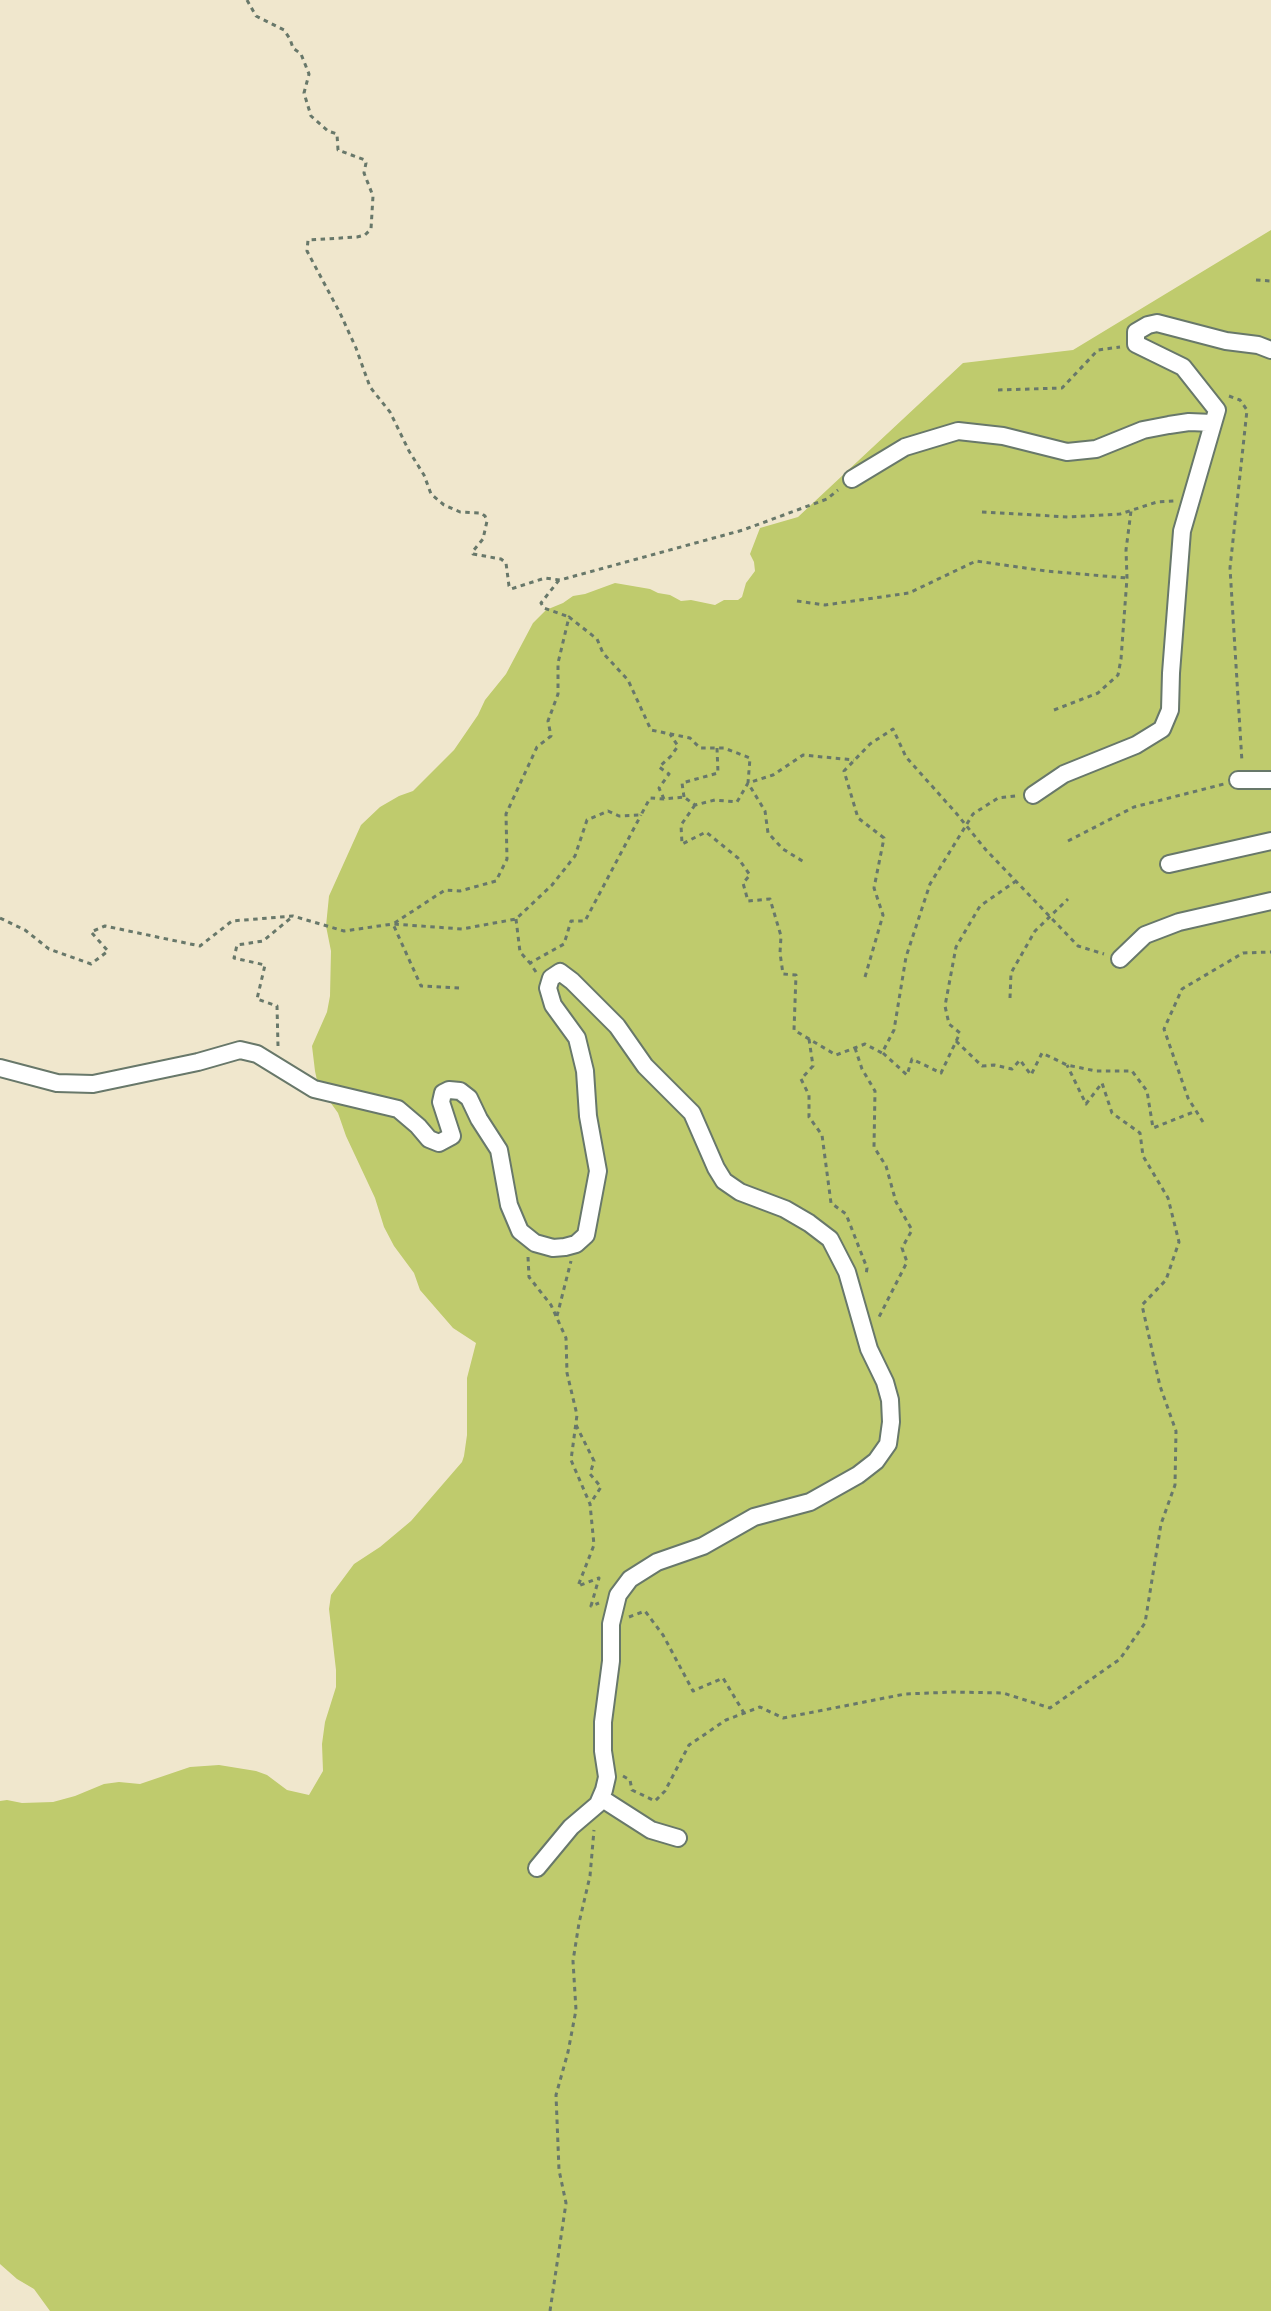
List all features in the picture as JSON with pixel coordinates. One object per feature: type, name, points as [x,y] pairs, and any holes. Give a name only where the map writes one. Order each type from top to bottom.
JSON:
[{"type":"street","points":[[1033,795],[1064,774],[1136,745],[1161,729],[1170,710],[1182,531],[1217,410],[1183,368],[1136,344],[1136,332],[1157,323],[1226,341],[1258,345],[1271,350]]},
{"type":"street","points":[[852,479],[905,447],[958,431],[1003,436],[1067,452],[1096,449],[1143,430],[1189,422],[1213,423]]},
{"type":"street","points":[[1238,780],[1271,780]]},
{"type":"street","points":[[1169,864],[1271,841]]},
{"type":"street","points":[[1120,959],[1145,935],[1179,922],[1271,901]]},
{"type":"street","points":[[0,1068],[57,1083],[93,1084],[198,1062],[240,1050],[257,1054],[314,1089],[398,1109],[429,1139],[439,1143],[452,1136],[441,1102],[443,1093],[448,1090],[460,1091],[469,1098],[479,1119],[499,1150],[510,1205],[520,1231],[535,1243],[553,1248],[576,1244],[586,1235],[598,1171],[588,1116],[585,1071],[577,1038],[553,1005],[548,988],[551,978],[560,972],[617,1026],[645,1066],[692,1113],[724,1181],[740,1191],[785,1209],[830,1239],[847,1272],[867,1341],[885,1382],[890,1400],[891,1422],[888,1444],[876,1461],[858,1475],[810,1502],[754,1517],[703,1546],[657,1562],[630,1579],[618,1595],[611,1624],[611,1661],[603,1722],[603,1751],[607,1777],[601,1798],[598,1804],[571,1827],[537,1868]]},
{"type":"street","points":[[601,1798],[651,1830],[678,1838]]},
{"type":"path","points":[[247,0],[256,16],[284,30],[293,48],[301,54],[309,74],[304,93],[311,116],[328,131],[337,134],[338,150],[365,160],[366,163],[364,173],[373,196],[371,229],[365,235],[357,237],[308,240],[306,246],[313,264],[324,281],[356,348],[370,387],[390,412],[435,499],[460,512],[485,516],[487,521],[483,539],[473,554],[506,563],[511,589],[545,578],[560,580],[743,530],[827,499],[852,479]]},
{"type":"path","points":[[1256,280],[1271,280]]},
{"type":"path","points":[[998,390],[1062,388],[1098,350],[1136,344]]},
{"type":"path","points":[[1068,841],[1134,807],[1238,780],[1243,768],[1230,568],[1247,410],[1240,400],[1221,393]]},
{"type":"path","points":[[982,512],[1069,517],[1120,514],[1157,502],[1191,500]]},
{"type":"path","points":[[1054,710],[1098,693],[1118,675],[1127,578],[1126,550],[1131,511]]},
{"type":"path","points":[[797,601],[825,605],[909,593],[976,561],[1046,571],[1127,578]]},
{"type":"path","points":[[560,580],[541,603],[544,608],[569,617],[597,639],[603,652],[628,680],[651,730],[690,738],[700,747],[724,748],[750,758],[748,783],[737,802],[715,800],[695,805],[681,825],[682,843],[706,832],[738,858],[750,875],[743,883],[748,901],[770,899],[781,936],[780,953],[783,974],[796,975],[794,1030],[836,1055],[865,1044],[882,1053],[907,1075],[912,1059],[941,1073],[960,1032],[949,1024],[945,1006],[956,947],[980,906],[1016,881]]},
{"type":"path","points":[[393,924],[445,890],[460,891],[496,881],[507,859],[506,814],[537,747],[551,736],[548,721],[558,694],[558,663],[569,617]]},
{"type":"path","points":[[865,977],[883,915],[874,888],[884,838],[858,819],[844,771],[870,744],[893,729],[906,757],[967,825],[986,850],[1078,946],[1120,959]]},
{"type":"path","points":[[664,799],[659,788],[669,774],[659,767],[678,746],[670,734]]},
{"type":"path","points":[[695,805],[684,796],[682,783],[718,773],[717,747]]},
{"type":"path","points":[[748,783],[773,775],[803,755],[854,760]]},
{"type":"path","points":[[748,783],[765,811],[768,833],[783,849],[804,862]]},
{"type":"path","points":[[882,1053],[894,1030],[906,957],[930,884],[974,814],[998,798],[1033,795]]},
{"type":"path","points":[[530,963],[564,944],[571,921],[585,921],[650,798],[664,799],[684,796]]},
{"type":"path","points":[[0,918],[25,930],[49,949],[91,964],[108,951],[91,932],[105,926],[200,946],[232,921],[293,916],[344,931],[393,924],[462,929],[516,920],[552,885],[575,856],[587,820],[608,811],[619,816],[641,815]]},
{"type":"path","points":[[1010,998],[1011,973],[1035,931],[1068,899]]},
{"type":"path","points":[[257,1054],[279,1046],[277,1005],[257,999],[265,965],[234,958],[237,945],[263,941],[293,916]]},
{"type":"path","points":[[516,920],[520,952],[548,988]]},
{"type":"path","points":[[393,924],[421,986],[459,988]]},
{"type":"path","points":[[1203,1122],[1188,1098],[1164,1029],[1182,989],[1243,953],[1271,952]]},
{"type":"path","points":[[809,1039],[813,1066],[801,1079],[809,1095],[808,1117],[822,1135],[831,1203],[846,1214],[867,1268],[865,1280]]},
{"type":"path","points":[[956,1041],[982,1066],[994,1065],[1012,1069],[1020,1060],[1031,1075],[1042,1053],[1067,1065],[1096,1071],[1132,1071],[1147,1091],[1153,1128],[1196,1111]]},
{"type":"path","points":[[855,1048],[862,1069],[875,1091],[874,1147],[886,1166],[896,1202],[912,1230],[903,1248],[907,1262],[867,1341]]},
{"type":"path","points":[[605,1766],[630,1780],[632,1790],[655,1801],[665,1791],[689,1745],[726,1720],[760,1707],[783,1718],[905,1694],[954,1692],[1003,1693],[1050,1708],[1120,1659],[1145,1623],[1161,1524],[1175,1485],[1176,1431],[1160,1386],[1142,1305],[1167,1280],[1179,1242],[1168,1198],[1143,1156],[1140,1133],[1112,1113],[1102,1083],[1086,1104],[1067,1065]]},
{"type":"path","points":[[528,1237],[529,1277],[551,1305],[566,1338],[567,1373],[577,1414],[571,1460],[590,1504],[594,1545],[578,1586],[599,1578],[591,1606],[618,1595]]},
{"type":"path","points":[[556,1317],[576,1244]]},
{"type":"path","points":[[576,1424],[594,1461],[590,1474],[601,1487],[590,1504]]},
{"type":"path","points":[[611,1624],[645,1611],[663,1635],[693,1691],[723,1678],[744,1713]]},
{"type":"path","points":[[550,2311],[566,2203],[560,2170],[556,2095],[568,2052],[576,2010],[573,1961],[590,1876],[595,1821],[587,1814]]},
{"type":"green space","points":[[1271,230],[1271,2311],[50,2311],[34,2289],[17,2279],[0,2264],[0,1801],[53,1802],[104,1784],[119,1782],[140,1784],[190,1767],[219,1765],[256,1771],[267,1775],[287,1790],[309,1795],[323,1771],[322,1744],[325,1722],[336,1687],[329,1609],[331,1595],[354,1564],[380,1547],[411,1521],[462,1462],[464,1456],[467,1435],[467,1378],[476,1343],[453,1328],[420,1290],[414,1273],[394,1246],[384,1227],[375,1198],[346,1136],[338,1113],[318,1085],[315,1071],[312,1046],[327,1012],[330,996],[331,951],[326,926],[329,896],[361,825],[380,807],[413,791],[454,750],[478,715],[485,700],[506,674],[533,623],[546,610],[573,596],[615,583],[650,589],[681,601],[691,600],[715,605],[724,600],[738,600],[742,597],[746,583],[755,571],[750,554],[760,528],[798,517],[963,363],[1073,350]]}]
